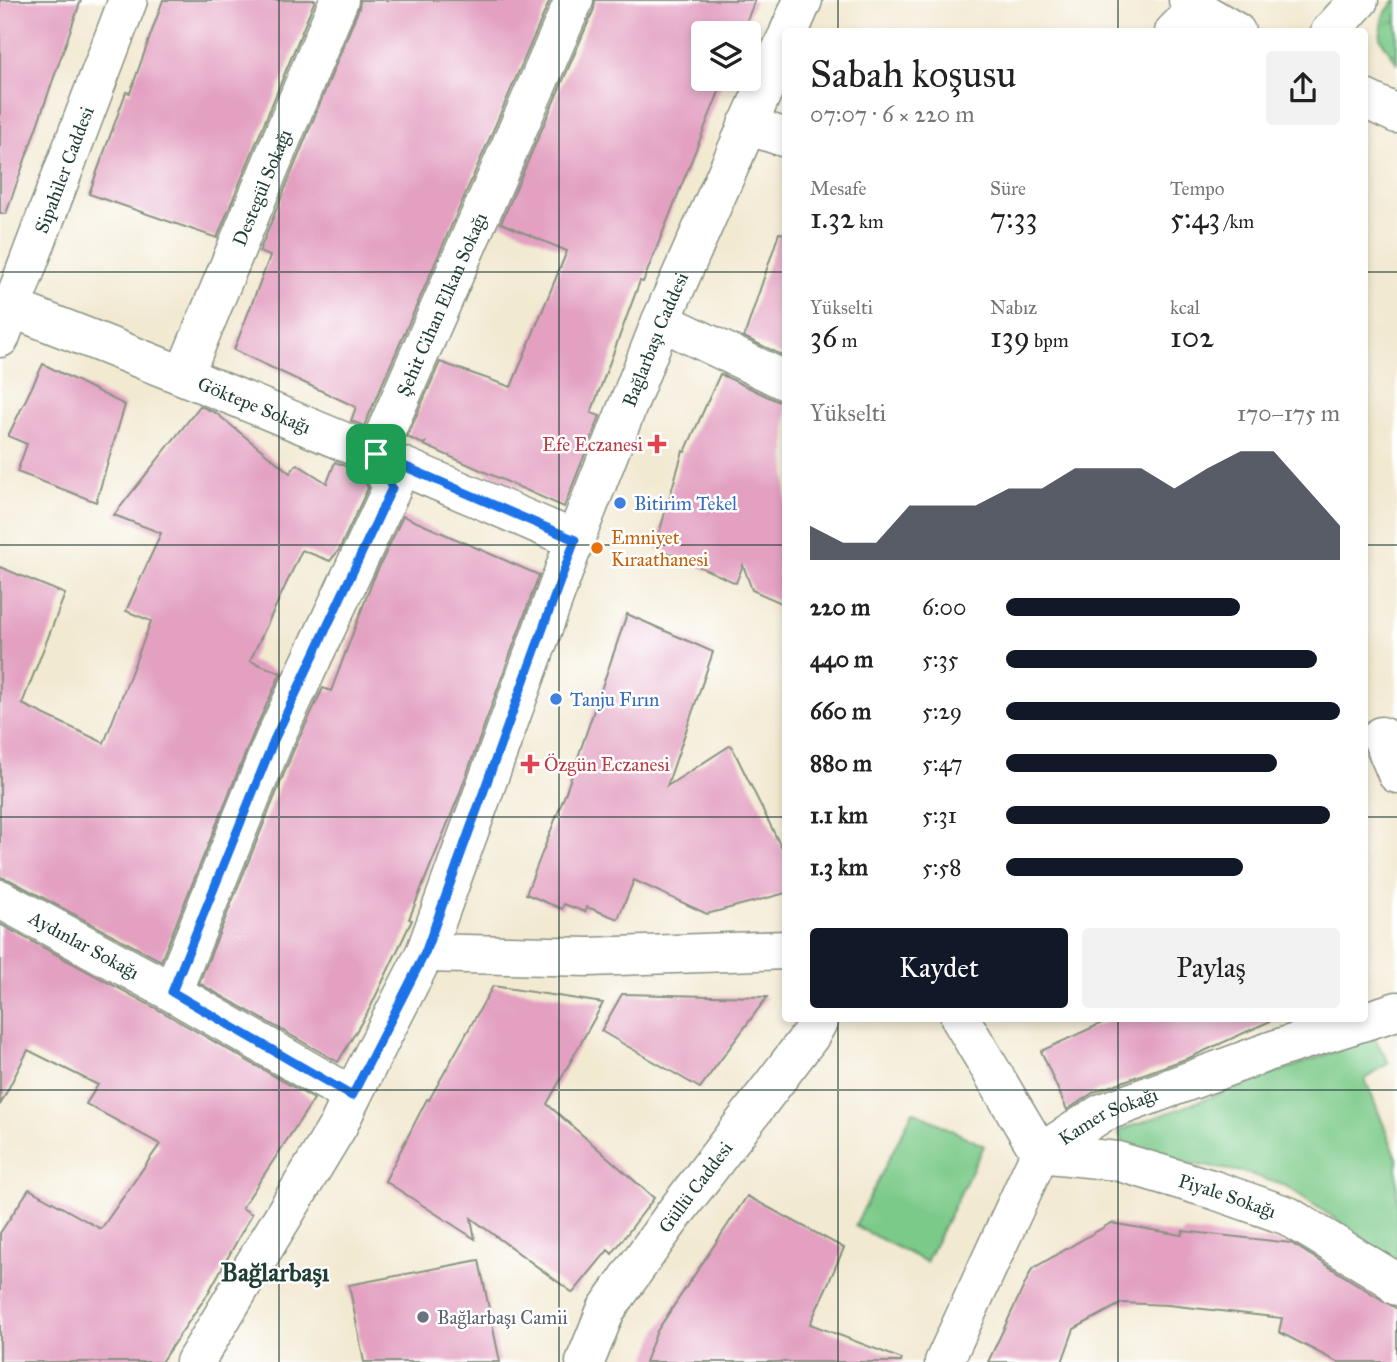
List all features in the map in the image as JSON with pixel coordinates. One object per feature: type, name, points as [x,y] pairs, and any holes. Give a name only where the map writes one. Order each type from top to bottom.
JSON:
[{"type":"street","name":"Sipahiler Caddesi","points":[[5,323],[128,0]]},
{"type":"street","name":"Destegül Sokağı","points":[[184,375],[339,0]]},
{"type":"street","name":"Şehit Cihan Elkan Sokağı","points":[[376,454],[574,0]]},
{"type":"street","points":[[791,28],[803,0]]},
{"type":"street","points":[[1334,28],[1359,0]]},
{"type":"street","points":[[1186,14],[1225,28]]},
{"type":"street","name":"Bağlarbaşı Caddesi","points":[[195,1362],[338,1126],[425,953],[575,540],[661,321],[782,48]]},
{"type":"street","points":[[1368,100],[1397,114]]},
{"type":"street","points":[[747,125],[782,137]]},
{"type":"street","points":[[661,321],[782,379]]},
{"type":"street","name":"Göktepe Sokağı","points":[[5,323],[184,375],[575,540]]},
{"type":"street","points":[[172,992],[274,740],[392,488],[376,454]]},
{"type":"street","points":[[1381,736],[1397,774]]},
{"type":"street","name":"Aydınlar Sokağı","points":[[0,900],[172,992],[352,1096]]},
{"type":"street","points":[[425,953],[589,957],[782,950]]},
{"type":"street","name":"Kamer Sokağı","points":[[1368,1020],[1397,1011]]},
{"type":"street","name":"Güllü Caddesi","points":[[585,1362],[606,1310],[818,1022]]},
{"type":"street","points":[[962,1022],[1040,1153]]},
{"type":"street","name":"Kamer Sokağı","points":[[944,1362],[1040,1153],[1102,1113],[1273,1050],[1362,1022]]},
{"type":"street","name":"Piyale Sokağı","points":[[1040,1153],[1117,1161],[1288,1216],[1388,1277],[1397,1286]]},
{"type":"green space","points":[[1395,0],[1397,63],[1380,38],[1383,16]]},
{"type":"green space","points":[[1374,1037],[1389,1063],[1365,1079],[1397,1158],[1397,1274],[1365,1239],[1286,1186],[1243,1172],[1142,1157],[1123,1142],[1118,1131]]},
{"type":"green space","points":[[913,1111],[984,1146],[926,1262],[855,1226]]},
{"type":"building","points":[[0,0],[81,0],[6,214],[0,213]]},
{"type":"building","points":[[163,0],[315,0],[217,238],[89,194],[126,92],[130,93]]},
{"type":"building","points":[[360,0],[550,0],[364,426],[351,421],[356,407],[234,350],[270,256],[259,252]]},
{"type":"building","points":[[595,0],[755,0],[747,21],[691,21],[691,91],[719,91],[643,282],[640,281],[591,413],[600,416],[564,507],[407,437],[440,362],[511,387],[567,251],[501,223],[594,9]]},
{"type":"building","points":[[779,233],[782,233],[782,355],[744,337]]},
{"type":"building","points":[[43,364],[125,405],[96,502],[17,472],[27,444],[8,436]]},
{"type":"building","points":[[720,374],[782,402],[782,603],[752,590],[743,565],[736,583],[655,547],[683,451],[685,452]]},
{"type":"building","points":[[200,406],[216,413],[290,473],[297,464],[327,483],[335,462],[360,472],[368,488],[339,550],[330,561],[302,550],[250,661],[281,673],[254,732],[161,961],[0,877],[0,567],[65,594],[22,704],[104,743],[151,621],[126,611],[161,533],[114,515]]},
{"type":"building","points":[[403,516],[539,575],[458,798],[409,919],[412,920],[370,1008],[338,1062],[199,983],[294,749],[323,688],[331,691],[373,580]]},
{"type":"building","points":[[627,614],[713,652],[667,786],[731,745],[782,849],[782,894],[707,914],[634,880],[618,919],[587,907],[585,912],[564,904],[562,909],[526,894],[566,792]]},
{"type":"building","points":[[0,924],[161,1011],[314,1099],[242,1208],[252,1214],[207,1295],[161,1362],[0,1362],[0,1233],[29,1189],[101,1229],[160,1144],[86,1104],[98,1085],[28,1050],[0,1105]]},
{"type":"building","points":[[493,986],[603,1003],[547,1104],[654,1198],[612,1254],[608,1250],[573,1293],[471,1218],[475,1239],[385,1181],[427,1099],[429,1100]]},
{"type":"building","points":[[622,994],[767,997],[700,1088],[601,1031]]},
{"type":"building","points":[[1104,1022],[1268,1022],[1191,1057],[1094,1092],[1067,1110],[1041,1051]]},
{"type":"building","points":[[747,1196],[844,1248],[810,1324],[902,1359],[901,1362],[645,1362],[657,1331]]},
{"type":"building","points":[[1111,1223],[1182,1235],[1183,1231],[1291,1243],[1397,1309],[1397,1362],[1337,1362],[1279,1332],[1282,1318],[1168,1305],[1122,1303],[1074,1329],[1062,1362],[988,1362],[1032,1269]]},
{"type":"building","name":"Bağlarbaşı Camii","points":[[479,1260],[500,1362],[364,1362],[349,1285]]},
{"type":"place","name":"Efe Eczanesi","points":[[657,444]]},
{"type":"place","name":"Bitirim Tekel","points":[[620,503]]},
{"type":"place","name":"Emniyet Kıraathanesi","points":[[597,548]]},
{"type":"place","name":"Tanju Fırın","points":[[556,699]]},
{"type":"place","name":"Özgün Eczanesi","points":[[530,764]]},
{"type":"place","name":"Bağlarbaşı Camii","points":[[423,1317]]},
{"type":"district","name":"Bağlarbaşı","points":[[275,1272]]},
{"type":"route","points":[[376,454],[575,540],[425,953],[352,1096],[172,992],[274,740],[392,488],[376,454]]}]
